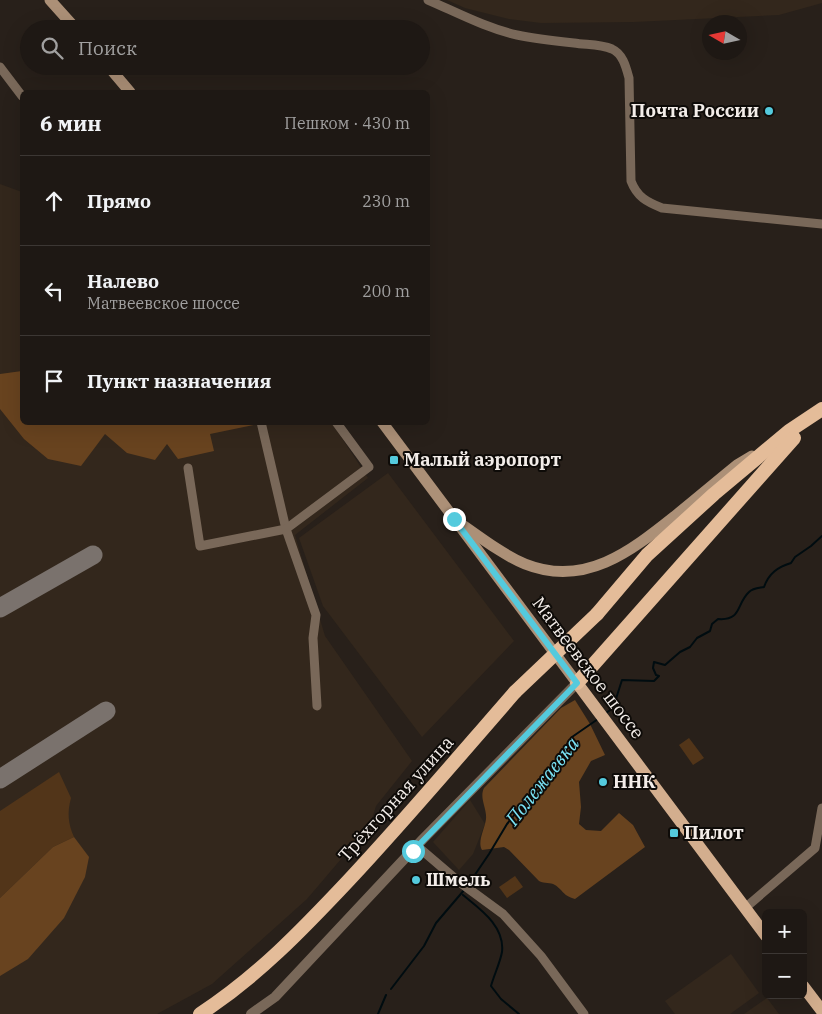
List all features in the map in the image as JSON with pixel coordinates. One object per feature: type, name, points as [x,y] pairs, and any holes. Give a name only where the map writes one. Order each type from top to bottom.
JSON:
[{"type":"highway","points":[[577,683],[792,434],[821,415]]},
{"type":"highway","name":"Трёхгорная улица","points":[[200,1014],[257,973],[303,929],[402,823],[515,692],[597,614],[647,555],[714,494],[792,434]]},
{"type":"main road","points":[[50,0],[68,20]]},
{"type":"main road","points":[[116,75],[128,90]]},
{"type":"main road","name":"Матвеевское шоссе","points":[[384,425],[762,931]]},
{"type":"main road","points":[[454,519],[524,564],[540,569],[557,571],[577,571],[593,568],[609,562],[648,538],[737,465],[792,434]]},
{"type":"main road","points":[[807,991],[822,1011]]},
{"type":"street","points":[[428,0],[487,26],[542,39],[601,46],[613,50],[621,57],[629,78],[631,181],[635,191],[650,203],[670,209],[822,224]]},
{"type":"street","points":[[0,67],[20,93]]},
{"type":"street","points":[[262,425],[286,529],[316,615],[313,638],[317,706]]},
{"type":"street","points":[[188,468],[200,546],[286,529],[369,467],[338,425]]},
{"type":"street","points":[[252,1014],[275,997],[417,846],[577,683]]},
{"type":"street","points":[[745,908],[815,848],[822,808]]},
{"type":"street","points":[[417,846],[458,881],[503,914],[552,970],[584,1014]]},
{"type":"shaded area","points":[[447,0],[822,0],[822,3],[779,15],[747,17],[747,15],[702,15],[702,19],[634,22],[541,23],[509,19],[465,8]]},
{"type":"shaded area","name":"Малый аэропорт","points":[[0,184],[20,191],[20,425],[333,425],[368,478],[295,535],[325,636],[412,761],[376,806],[370,825],[307,899],[212,984],[157,1014],[0,1014]]},
{"type":"shaded area","points":[[20,371],[20,425],[253,425],[210,434],[214,451],[178,459],[167,444],[155,460],[127,453],[105,434],[81,466],[48,459],[24,439],[0,409],[0,374]]},
{"type":"shaded area","points":[[388,473],[514,641],[422,737],[323,606],[299,538]]},
{"type":"shaded area","points":[[575,700],[590,724],[605,755],[591,761],[579,782],[581,807],[579,824],[586,830],[601,831],[619,813],[633,825],[645,847],[575,899],[565,894],[555,885],[539,881],[504,847],[482,850],[480,843],[486,819],[482,796],[484,788],[561,708]]},
{"type":"shaded area","points":[[689,738],[704,758],[693,765],[679,745]]},
{"type":"shaded area","points":[[59,772],[71,798],[69,818],[74,837],[53,847],[0,898],[0,811]]},
{"type":"shaded area","points":[[470,800],[485,824],[473,854],[459,870],[433,842]]},
{"type":"shaded area","points":[[74,837],[89,857],[85,877],[64,918],[28,959],[0,976],[0,898],[53,847]]},
{"type":"shaded area","points":[[515,876],[523,887],[507,898],[499,887]]},
{"type":"shaded area","points":[[731,954],[759,993],[730,1014],[675,1014],[665,1001]]},
{"type":"shaded area","points":[[768,999],[779,1014],[744,1014]]},
{"type":"waterway","name":"Полежаевка","points":[[606,713],[613,708],[622,680],[654,681],[659,676],[656,675],[653,668],[654,662],[665,665],[680,652],[690,647],[697,638],[710,631],[712,624],[718,619],[731,617],[738,611],[749,592],[764,587],[774,571],[791,563],[795,557],[822,536]]},
{"type":"waterway","name":"Полежаевка","points":[[468,885],[507,824],[537,787],[572,737],[598,719]]},
{"type":"waterway","name":"Полежаевка","points":[[391,989],[424,946],[436,923],[465,889]]},
{"type":"waterway","name":"Полежаевка","points":[[463,895],[490,919],[500,934],[502,952],[491,986],[501,999],[519,1014]]},
{"type":"waterway","name":"Полежаевка","points":[[378,1014],[386,995]]},
{"type":"taxiway","points":[[0,608],[93,555]]},
{"type":"taxiway","points":[[0,779],[106,711]]},
{"type":"place","name":"Почта России","points":[[769,111]]},
{"type":"place","name":"Малый аэропорт","points":[[394,460]]},
{"type":"place","name":"ННК","points":[[603,782]]},
{"type":"place","name":"Пилот","points":[[674,833]]},
{"type":"place","name":"Шмель","points":[[416,880]]},
{"type":"route","points":[[413,851],[577,683],[454,519]]}]
